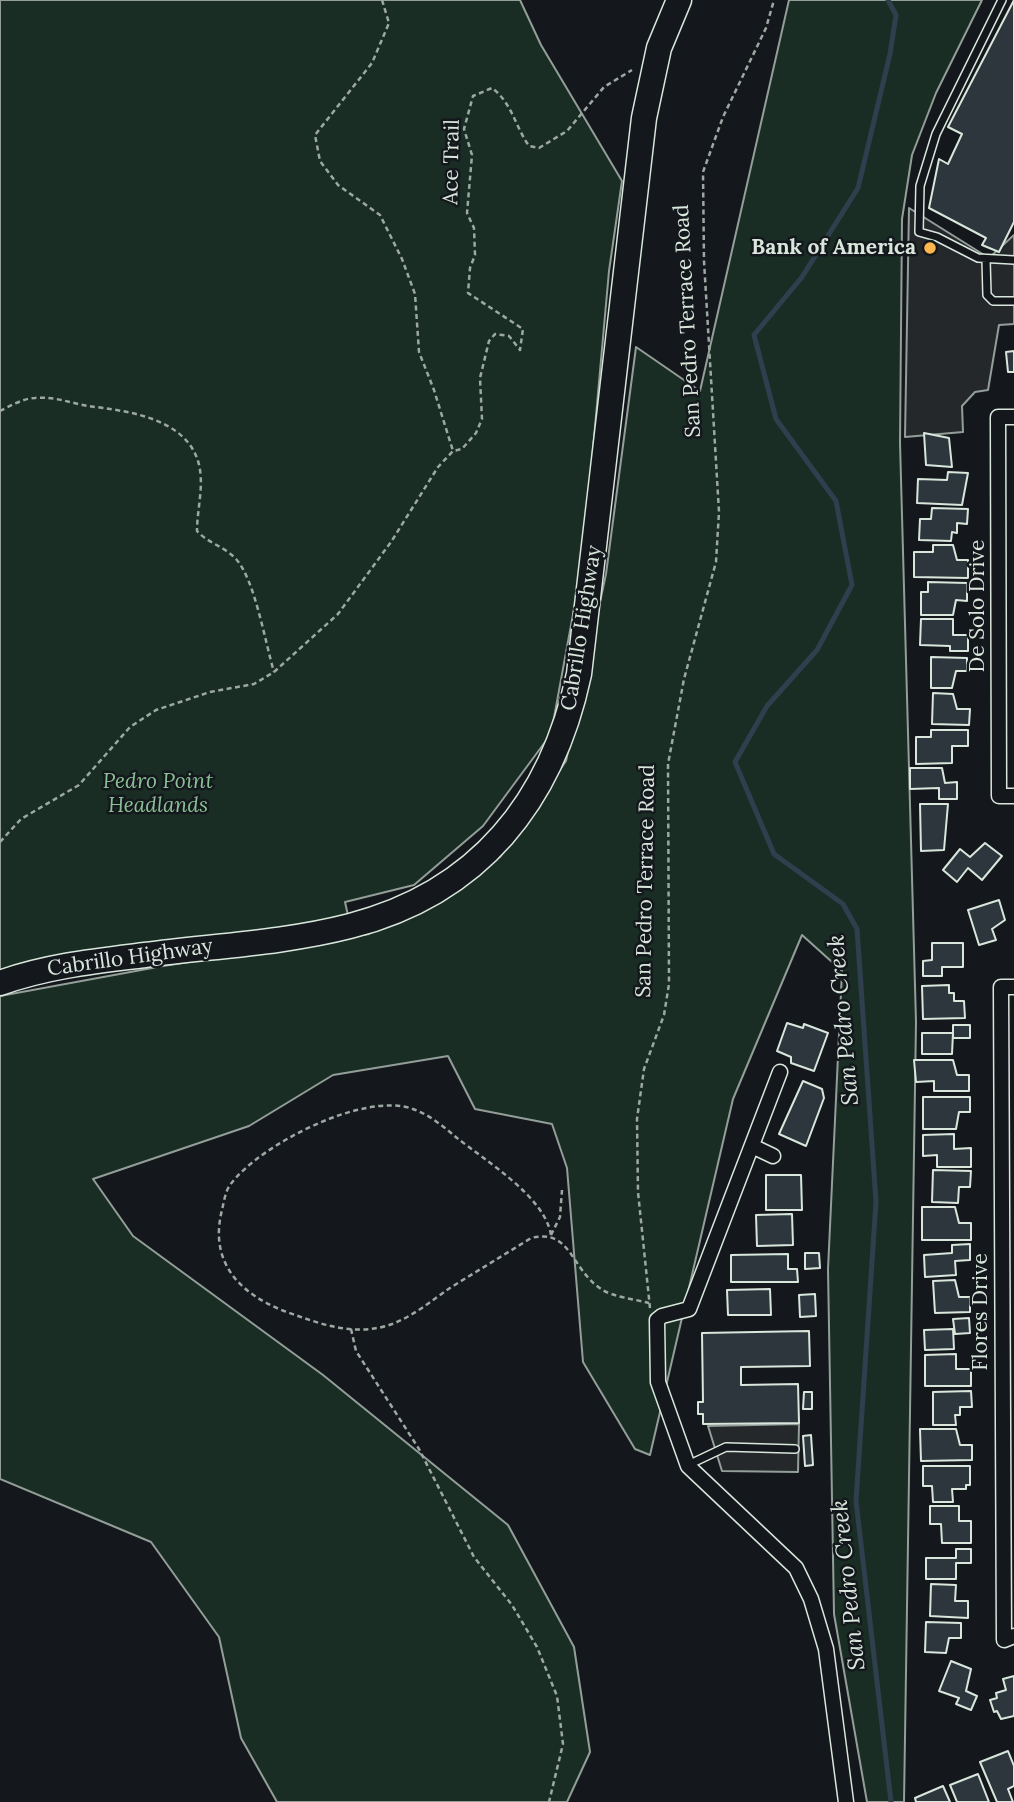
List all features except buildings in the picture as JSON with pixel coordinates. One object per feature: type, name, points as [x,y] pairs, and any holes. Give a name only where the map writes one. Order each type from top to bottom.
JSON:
[{"type":"highway","name":"Cabrillo Highway","points":[[0,983],[57,967],[313,933],[372,919],[418,901],[458,877],[497,843],[527,806],[564,732],[579,674],[644,118],[659,48],[679,0]]},
{"type":"street","name":"De Solo Drive","points":[[1014,417],[998,417],[999,796],[1014,796]]},
{"type":"street","name":"Flores Drive","points":[[1014,987],[1001,987],[1004,1640],[1014,1636]]},
{"type":"street","points":[[780,1072],[689,1309],[662,1316],[657,1320],[659,1382],[688,1466],[796,1568],[811,1599],[826,1649],[846,1802]]},
{"type":"street","points":[[752,1146],[773,1156]]},
{"type":"lane","points":[[1002,0],[936,134],[920,186],[919,232],[986,260],[1014,260]]},
{"type":"lane","points":[[986,260],[987,295],[993,301],[1014,301]]},
{"type":"lane","points":[[688,1466],[726,1447],[795,1449]]},
{"type":"path","points":[[382,0],[389,23],[372,63],[315,135],[320,161],[338,185],[380,215],[402,259],[415,294],[419,352],[435,390],[453,451]]},
{"type":"path","name":"San Pedro Terrace Road","points":[[657,1332],[649,1303],[638,1192],[637,1119],[644,1069],[664,1015],[668,984],[668,764],[684,679],[716,562],[719,512],[704,261],[703,172],[723,117],[766,28],[774,0]]},
{"type":"path","name":"Ace Trail","points":[[0,842],[21,820],[79,785],[130,727],[156,710],[210,692],[254,684],[274,672],[338,614],[438,467],[453,451],[462,449],[476,433],[482,419],[480,378],[489,341],[495,334],[509,336],[520,350],[523,329],[468,293],[470,268],[475,255],[474,228],[467,213],[472,155],[464,130],[473,96],[492,88],[505,97],[529,146],[539,148],[554,142],[567,131],[604,87],[634,67]]},
{"type":"path","points":[[0,411],[33,397],[58,398],[126,409],[163,423],[183,440],[198,460],[201,485],[197,531],[210,544],[224,548],[238,561],[253,591],[274,672]]},
{"type":"path","points":[[551,1235],[531,1238],[387,1326],[351,1329],[330,1328],[271,1306],[235,1278],[226,1268],[218,1248],[220,1220],[228,1188],[243,1169],[312,1127],[359,1108],[381,1105],[412,1108],[436,1122],[509,1180],[541,1210],[549,1223],[551,1235],[562,1243],[584,1276],[604,1291],[649,1303]]},
{"type":"path","points":[[551,1235],[560,1217],[562,1190]]},
{"type":"path","points":[[351,1329],[356,1351],[419,1450],[474,1557],[512,1605],[537,1647],[557,1696],[564,1744],[549,1802]]},
{"type":"green space","name":"Pedro Point Headlands","points":[[0,0],[520,0],[541,45],[622,181],[609,271],[583,560],[551,734],[483,826],[414,885],[345,902],[351,929],[111,960],[0,993]]},
{"type":"green space","points":[[789,0],[982,0],[936,93],[912,155],[902,219],[900,443],[916,1022],[904,1802],[867,1802],[834,1614],[828,1269],[842,971],[802,935],[733,1099],[650,1455],[635,1449],[583,1362],[567,1168],[552,1124],[475,1109],[448,1056],[333,1075],[249,1126],[93,1179],[133,1236],[323,1375],[508,1525],[574,1647],[590,1752],[567,1802],[277,1802],[241,1738],[219,1637],[151,1542],[0,1479],[0,996],[163,966],[369,934],[500,857],[566,761],[606,574],[636,347],[700,391]]},
{"type":"shaded area","points":[[909,208],[989,258],[1014,235],[1014,324],[999,325],[988,390],[975,392],[962,406],[963,432],[905,437]]},
{"type":"shaded area","points":[[799,1424],[798,1472],[722,1471],[708,1426]]},
{"type":"waterway","name":"San Pedro Creek","points":[[888,0],[896,15],[890,54],[858,188],[802,277],[754,335],[776,419],[836,501],[852,585],[817,650],[767,706],[735,762],[774,854],[843,904],[857,929],[876,1202],[856,1501],[891,1802]]},
{"type":"place","name":"Bank of America","points":[[930,248]]}]
